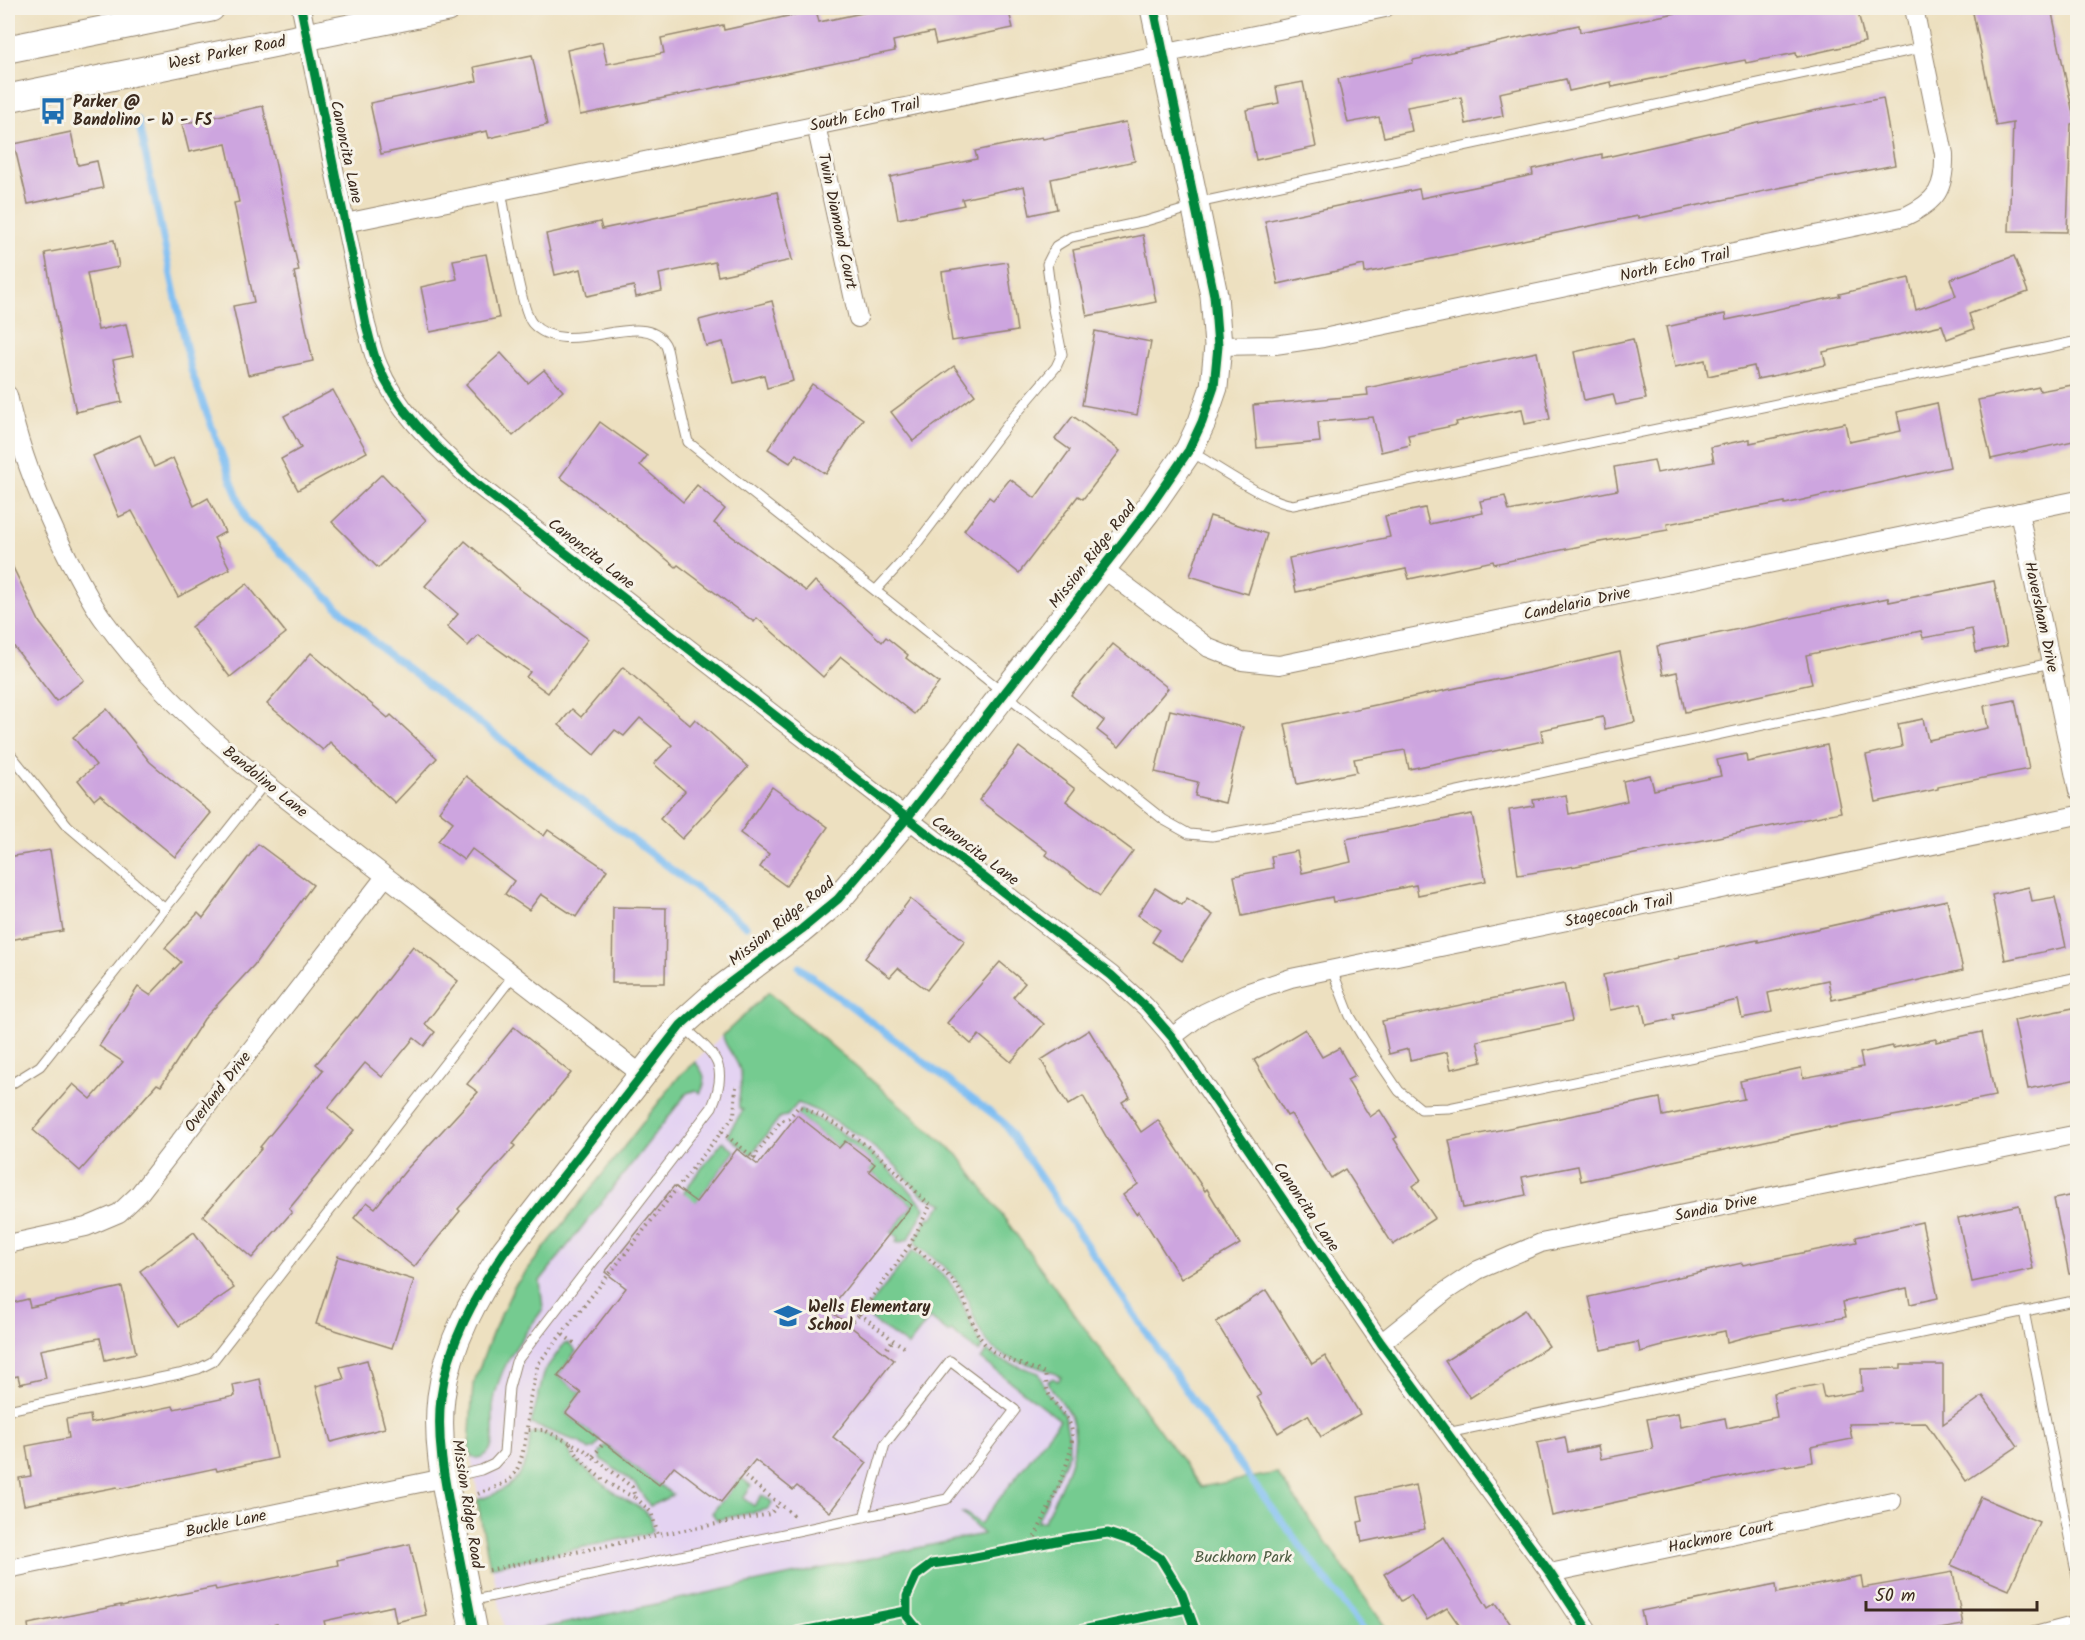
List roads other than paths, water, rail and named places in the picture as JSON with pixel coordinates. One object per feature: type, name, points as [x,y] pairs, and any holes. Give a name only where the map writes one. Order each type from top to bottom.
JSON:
[{"type":"street","points":[[8,49],[211,8]]},
{"type":"street","name":"Canoncita Lane","points":[[301,8],[366,325],[377,364],[394,395],[420,429],[474,482],[1111,975],[1146,1007],[1172,1037],[1381,1343],[1550,1573],[1589,1632]]},
{"type":"street","name":"West Parker Road","points":[[8,98],[447,8]]},
{"type":"street","name":"Mission Ridge Road","points":[[474,1632],[444,1478],[440,1440],[441,1398],[448,1363],[460,1329],[481,1288],[505,1251],[681,1024],[720,990],[838,899],[907,818],[1147,511],[1189,450],[1202,422],[1214,387],[1218,346],[1214,296],[1154,8]]},
{"type":"street","name":"South Echo Trail","points":[[345,223],[1385,8]]},
{"type":"street","name":"North Echo Trail","points":[[1218,346],[1275,345],[1323,338],[1906,216],[1923,208],[1937,194],[1944,176],[1944,154],[1914,8]]},
{"type":"street","name":"Twin Diamond Court","points":[[816,125],[858,318]]},
{"type":"street","name":"Bandolino Lane","points":[[8,394],[15,429],[28,472],[50,522],[102,618],[161,689],[211,739],[265,783],[641,1074]]},
{"type":"street","name":"Candelaria Drive","points":[[1101,567],[1209,648],[1242,662],[1279,665],[2078,500]]},
{"type":"street","name":"Haversham Drive","points":[[2019,512],[2078,791]]},
{"type":"street","name":"Stagecoach Trail","points":[[1172,1037],[1204,1013],[1246,993],[1291,978],[2078,815]]},
{"type":"street","name":"Overland Drive","points":[[8,1244],[86,1227],[119,1213],[139,1194],[385,877]]},
{"type":"street","name":"Sandia Drive","points":[[1381,1343],[1446,1291],[1478,1270],[1541,1244],[2078,1134]]},
{"type":"street","name":"Buckle Lane","points":[[8,1569],[444,1478]]},
{"type":"street","name":"Hackmore Court","points":[[1550,1573],[1892,1501]]},
{"type":"lane","points":[[876,591],[908,555],[1011,420],[1056,367],[1062,354],[1047,264],[1056,246],[1071,237],[1146,221],[1195,205],[1922,48]]},
{"type":"lane","points":[[501,190],[524,301],[531,322],[547,335],[568,339],[629,330],[649,331],[664,343],[688,442],[1164,820],[1189,834],[1212,836],[1416,800],[2051,663]]},
{"type":"lane","points":[[1189,450],[1266,495],[1282,503],[1293,505],[2078,341]]},
{"type":"lane","points":[[8,751],[68,826],[165,909]]},
{"type":"lane","points":[[8,1086],[40,1066],[265,783]]},
{"type":"lane","points":[[1332,970],[1350,1016],[1365,1041],[1399,1091],[1421,1109],[1449,1108],[2078,977]]},
{"type":"lane","points":[[8,1410],[179,1374],[212,1362],[513,976]]},
{"type":"lane","points":[[444,1478],[481,1470],[495,1464],[504,1453],[509,1388],[516,1362],[712,1107],[720,1088],[721,1071],[716,1060],[701,1042],[681,1024]]},
{"type":"lane","points":[[1447,1433],[2078,1300]]},
{"type":"lane","points":[[2024,1311],[2078,1582]]},
{"type":"lane","points":[[468,1602],[864,1517],[947,1499],[1015,1410],[950,1361],[885,1444],[864,1517]]},
{"type":"lane","points":[[2032,1632],[2078,1620]]},
{"type":"waterway","points":[[138,120],[191,370],[246,520],[381,648],[746,926]]},
{"type":"waterway","points":[[799,967],[1003,1122],[1204,1417],[1365,1632]]},
{"type":"place","name":"Parker @ Bandolino - W - FS","points":[[53,111]]},
{"type":"place","name":"Wells Elementary School","points":[[788,1316]]},
{"type":"park label","name":"Buckhorn Park","points":[[1243,1557]]}]
